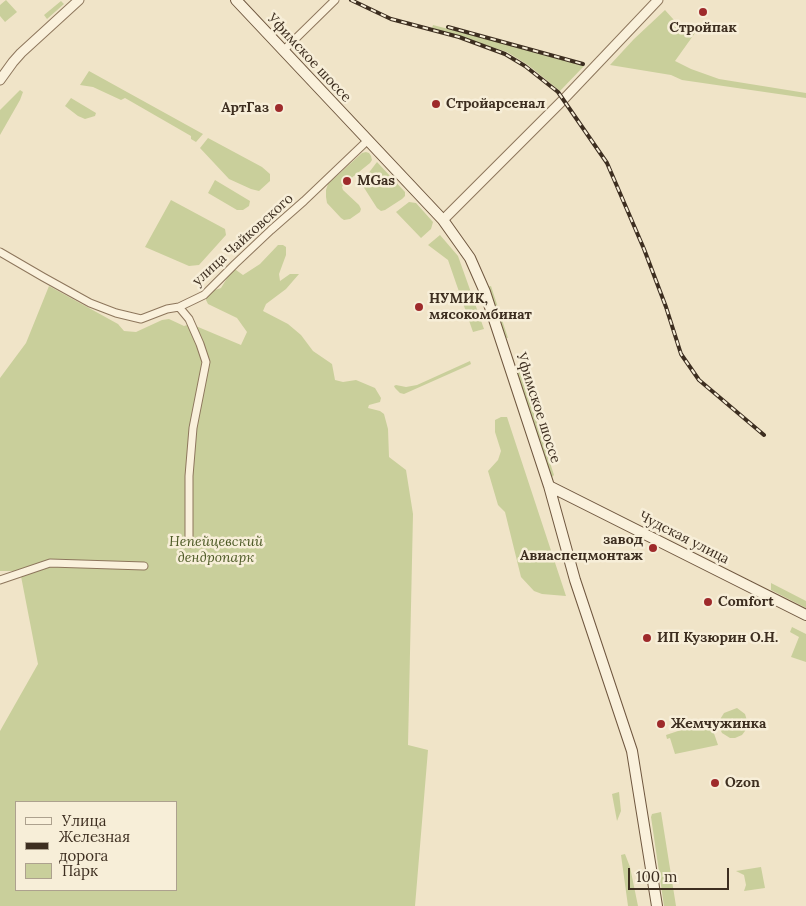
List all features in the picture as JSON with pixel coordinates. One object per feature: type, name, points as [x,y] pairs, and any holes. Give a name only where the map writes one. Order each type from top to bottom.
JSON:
[{"type":"main road","name":"Уфимское шоссе","points":[[236,0],[443,220],[470,258],[485,292],[549,486],[575,580],[632,751],[657,906]]},
{"type":"main road","name":"Чудская улица","points":[[549,486],[806,615]]},
{"type":"street","points":[[0,80],[21,53],[79,0]]},
{"type":"street","points":[[284,50],[335,0]]},
{"type":"street","points":[[443,220],[563,100],[658,0]]},
{"type":"street","name":"улица Чайковского","points":[[0,252],[90,303],[116,313],[141,319],[166,309],[179,307],[204,295],[368,140]]},
{"type":"street","points":[[179,307],[189,319],[206,362],[193,428],[189,476],[189,544]]},
{"type":"street","points":[[0,580],[50,563],[144,566]]},
{"type":"green space","points":[[6,0],[17,12],[5,22],[0,16],[0,5]]},
{"type":"green space","points":[[61,1],[64,4],[47,19],[44,15]]},
{"type":"green space","points":[[665,10],[682,29],[688,24],[695,33],[675,61],[719,79],[806,93],[806,98],[682,80],[671,75],[610,65]]},
{"type":"green space","points":[[433,25],[584,66],[560,91],[528,65],[507,52],[432,28]]},
{"type":"green space","points":[[89,71],[203,134],[196,142],[191,139],[191,136],[125,98],[121,100],[93,87],[80,85]]},
{"type":"green space","points":[[20,90],[23,92],[20,100],[0,135],[0,110]]},
{"type":"green space","points":[[71,98],[96,113],[95,116],[85,119],[78,116],[65,106]]},
{"type":"green space","points":[[208,138],[262,167],[270,174],[270,181],[259,191],[229,179],[200,148]]},
{"type":"green space","points":[[366,152],[371,156],[372,160],[370,163],[342,187],[361,209],[360,212],[350,219],[344,220],[327,203],[326,190],[328,184],[362,153]]},
{"type":"green space","points":[[377,162],[405,192],[405,196],[402,199],[381,211],[377,208],[361,183]]},
{"type":"green space","points":[[215,180],[250,201],[249,206],[243,210],[237,210],[208,193]]},
{"type":"green space","points":[[171,200],[225,229],[226,235],[199,265],[189,266],[145,247]]},
{"type":"green space","points":[[409,202],[416,203],[433,222],[431,229],[421,238],[396,212]]},
{"type":"green space","points":[[440,235],[458,256],[484,329],[473,332],[448,260],[428,245]]},
{"type":"green space","name":"Непейцевский дендропарк","points":[[278,245],[286,247],[286,255],[279,274],[280,281],[290,274],[299,274],[286,289],[266,304],[263,311],[288,324],[301,335],[313,351],[332,364],[335,380],[343,382],[356,380],[375,388],[381,398],[380,402],[369,405],[368,408],[384,414],[388,429],[389,457],[406,470],[413,514],[408,745],[428,750],[415,906],[0,906],[0,731],[38,664],[20,571],[0,571],[0,378],[26,343],[49,286],[118,324],[124,331],[136,332],[162,320],[169,319],[184,326],[191,324],[241,345],[247,332],[237,318],[208,304],[206,300],[209,292],[221,288],[232,270],[236,270],[243,275],[260,264]]},
{"type":"green space","points":[[491,286],[508,338],[503,337],[487,287]]},
{"type":"green space","points":[[470,361],[471,364],[467,366],[404,394],[400,393],[394,386],[406,387],[417,385]]},
{"type":"green space","points":[[518,365],[554,475],[552,477],[514,367]]},
{"type":"green space","points":[[507,417],[566,596],[542,594],[534,591],[521,577],[505,512],[498,505],[488,471],[498,460],[501,451],[495,432],[495,420]]},
{"type":"green space","points":[[771,583],[806,601],[806,608],[771,590]]},
{"type":"green space","points":[[792,627],[806,634],[806,662],[791,657],[799,637],[790,632]]},
{"type":"green space","points":[[737,708],[745,714],[748,724],[742,735],[730,738],[722,733],[719,721],[724,713]]},
{"type":"green space","points":[[709,719],[718,745],[675,754],[670,738],[667,739],[666,735]]},
{"type":"green space","points":[[619,792],[621,811],[617,821],[612,794]]},
{"type":"green space","points":[[661,812],[676,906],[664,906],[651,817],[652,814]]},
{"type":"green space","points":[[625,854],[630,867],[638,906],[628,906],[621,855]]},
{"type":"green space","points":[[761,867],[765,888],[744,891],[746,885],[744,875],[736,871]]},
{"type":"railway","points":[[351,0],[391,19],[459,37],[505,54],[525,66],[558,92],[607,163],[644,249],[681,354],[699,380],[764,435]]},
{"type":"railway","points":[[448,27],[583,64]]},
{"type":"place","name":"Стройпак","points":[[703,12]]},
{"type":"place","name":"Стройарсенал","points":[[436,104]]},
{"type":"place","name":"АртГаз","points":[[279,108]]},
{"type":"place","name":"MGas","points":[[347,181]]},
{"type":"place","name":"НУМИК, мясокомбинат","points":[[419,307]]},
{"type":"place","name":"завод Авиаспецмонтаж","points":[[653,548]]},
{"type":"place","name":"Comfort","points":[[708,602]]},
{"type":"place","name":"ИП Кузюрин О.Н.","points":[[647,638]]},
{"type":"place","name":"Жемчужинка","points":[[661,724]]},
{"type":"place","name":"Ozon","points":[[715,783]]}]
